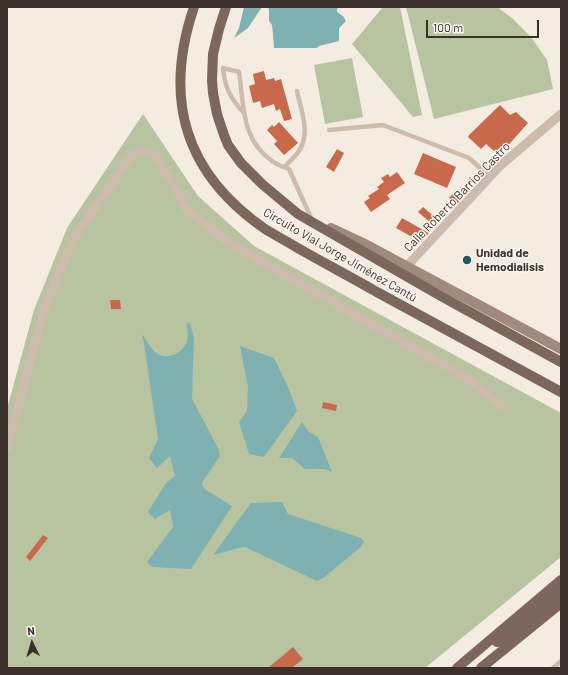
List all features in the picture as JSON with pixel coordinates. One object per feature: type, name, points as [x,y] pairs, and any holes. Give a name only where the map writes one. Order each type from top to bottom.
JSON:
[{"type":"main road","name":"Circuito Vial Jorge Jiménez Cantú","points":[[194,7],[187,28],[181,58],[180,88],[184,118],[187,132],[197,157],[215,183],[231,201],[266,229],[307,253],[561,392]]},
{"type":"main road","name":"Circuito Vial Jorge Jiménez Cantú","points":[[226,7],[215,42],[212,67],[213,93],[220,125],[228,145],[241,163],[262,184],[298,214],[439,295],[561,362]]},
{"type":"main road","points":[[458,668],[561,580]]},
{"type":"main road","points":[[458,668],[515,629],[561,592]]},
{"type":"main road","points":[[481,668],[561,603]]},
{"type":"street","name":"Calle Roberto Barrios Castro","points":[[407,266],[501,165],[561,114]]},
{"type":"street","points":[[7,448],[44,310],[74,238],[132,155],[139,151],[149,152],[157,156],[186,208],[225,240],[468,379],[502,406]]},
{"type":"street","name":"Circuito Vial Jorge Jiménez Cantú","points":[[298,214],[363,243],[561,349]]},
{"type":"lane","points":[[244,113],[232,101],[224,79],[223,68],[239,72],[247,129],[256,146],[273,162],[289,170],[312,220]]},
{"type":"lane","points":[[284,167],[298,152],[304,142],[305,125],[297,91]]},
{"type":"lane","points":[[329,130],[382,125],[469,158],[490,177]]},
{"type":"lane","points":[[553,668],[561,661]]},
{"type":"green space","points":[[383,7],[400,7],[422,115],[413,117],[352,44]]},
{"type":"green space","points":[[406,7],[497,7],[513,19],[531,37],[547,60],[553,89],[434,119]]},
{"type":"green space","points":[[352,58],[363,117],[325,124],[314,65]]},
{"type":"green space","points":[[143,114],[198,196],[254,246],[561,413],[561,557],[425,668],[7,668],[7,409],[34,310],[67,228]]},
{"type":"water","points":[[244,7],[262,7],[248,28],[234,38],[239,28]]},
{"type":"water","points":[[268,7],[340,7],[337,9],[337,12],[343,16],[346,21],[339,28],[339,41],[319,46],[317,48],[274,48],[272,25],[269,21]]},
{"type":"water","points":[[187,322],[190,323],[194,337],[192,399],[218,448],[220,456],[203,481],[202,485],[206,490],[232,506],[191,569],[152,567],[147,562],[173,527],[170,510],[155,519],[148,512],[166,483],[175,476],[170,456],[157,468],[149,458],[158,439],[142,337],[143,335],[151,348],[158,354],[163,356],[173,355],[182,350],[188,339]]},
{"type":"water","points":[[240,346],[274,358],[289,389],[297,411],[264,457],[249,454],[239,422],[247,411],[248,387]]},
{"type":"water","points":[[302,422],[309,432],[318,437],[332,472],[325,469],[305,469],[292,458],[279,458]]},
{"type":"water","points":[[282,502],[288,514],[361,538],[364,542],[361,547],[323,578],[317,581],[245,547],[213,555],[251,503]]},
{"type":"building","points":[[264,71],[266,80],[274,78],[275,81],[281,79],[292,119],[284,121],[280,109],[276,111],[274,104],[262,108],[260,101],[253,103],[249,86],[255,84],[253,74]]},
{"type":"building","points":[[500,105],[510,115],[516,112],[528,123],[505,149],[494,151],[486,144],[481,149],[468,137]]},
{"type":"building","points":[[279,122],[298,143],[284,155],[274,144],[277,141],[267,130],[272,125],[274,127]]},
{"type":"building","points":[[337,149],[344,153],[334,172],[326,167]]},
{"type":"building","points":[[423,153],[456,167],[447,188],[414,174]]},
{"type":"building","points":[[397,172],[405,183],[387,195],[390,199],[371,212],[364,202],[370,198],[368,196],[379,189],[377,187],[384,182],[381,178],[388,174],[390,177]]},
{"type":"building","points":[[456,190],[464,196],[456,205],[449,198]]},
{"type":"building","points":[[423,207],[436,218],[431,223],[418,212]]},
{"type":"building","points":[[402,218],[429,233],[421,242],[396,228]]},
{"type":"building","points":[[110,300],[120,300],[121,309],[111,309]]},
{"type":"building","points":[[323,402],[337,405],[336,411],[322,408]]},
{"type":"building","points":[[43,535],[48,538],[30,561],[26,557]]},
{"type":"building","points":[[293,647],[303,659],[292,668],[268,668]]},
{"type":"place","name":"Unidad de Hemodialisis","points":[[467,260]]}]
